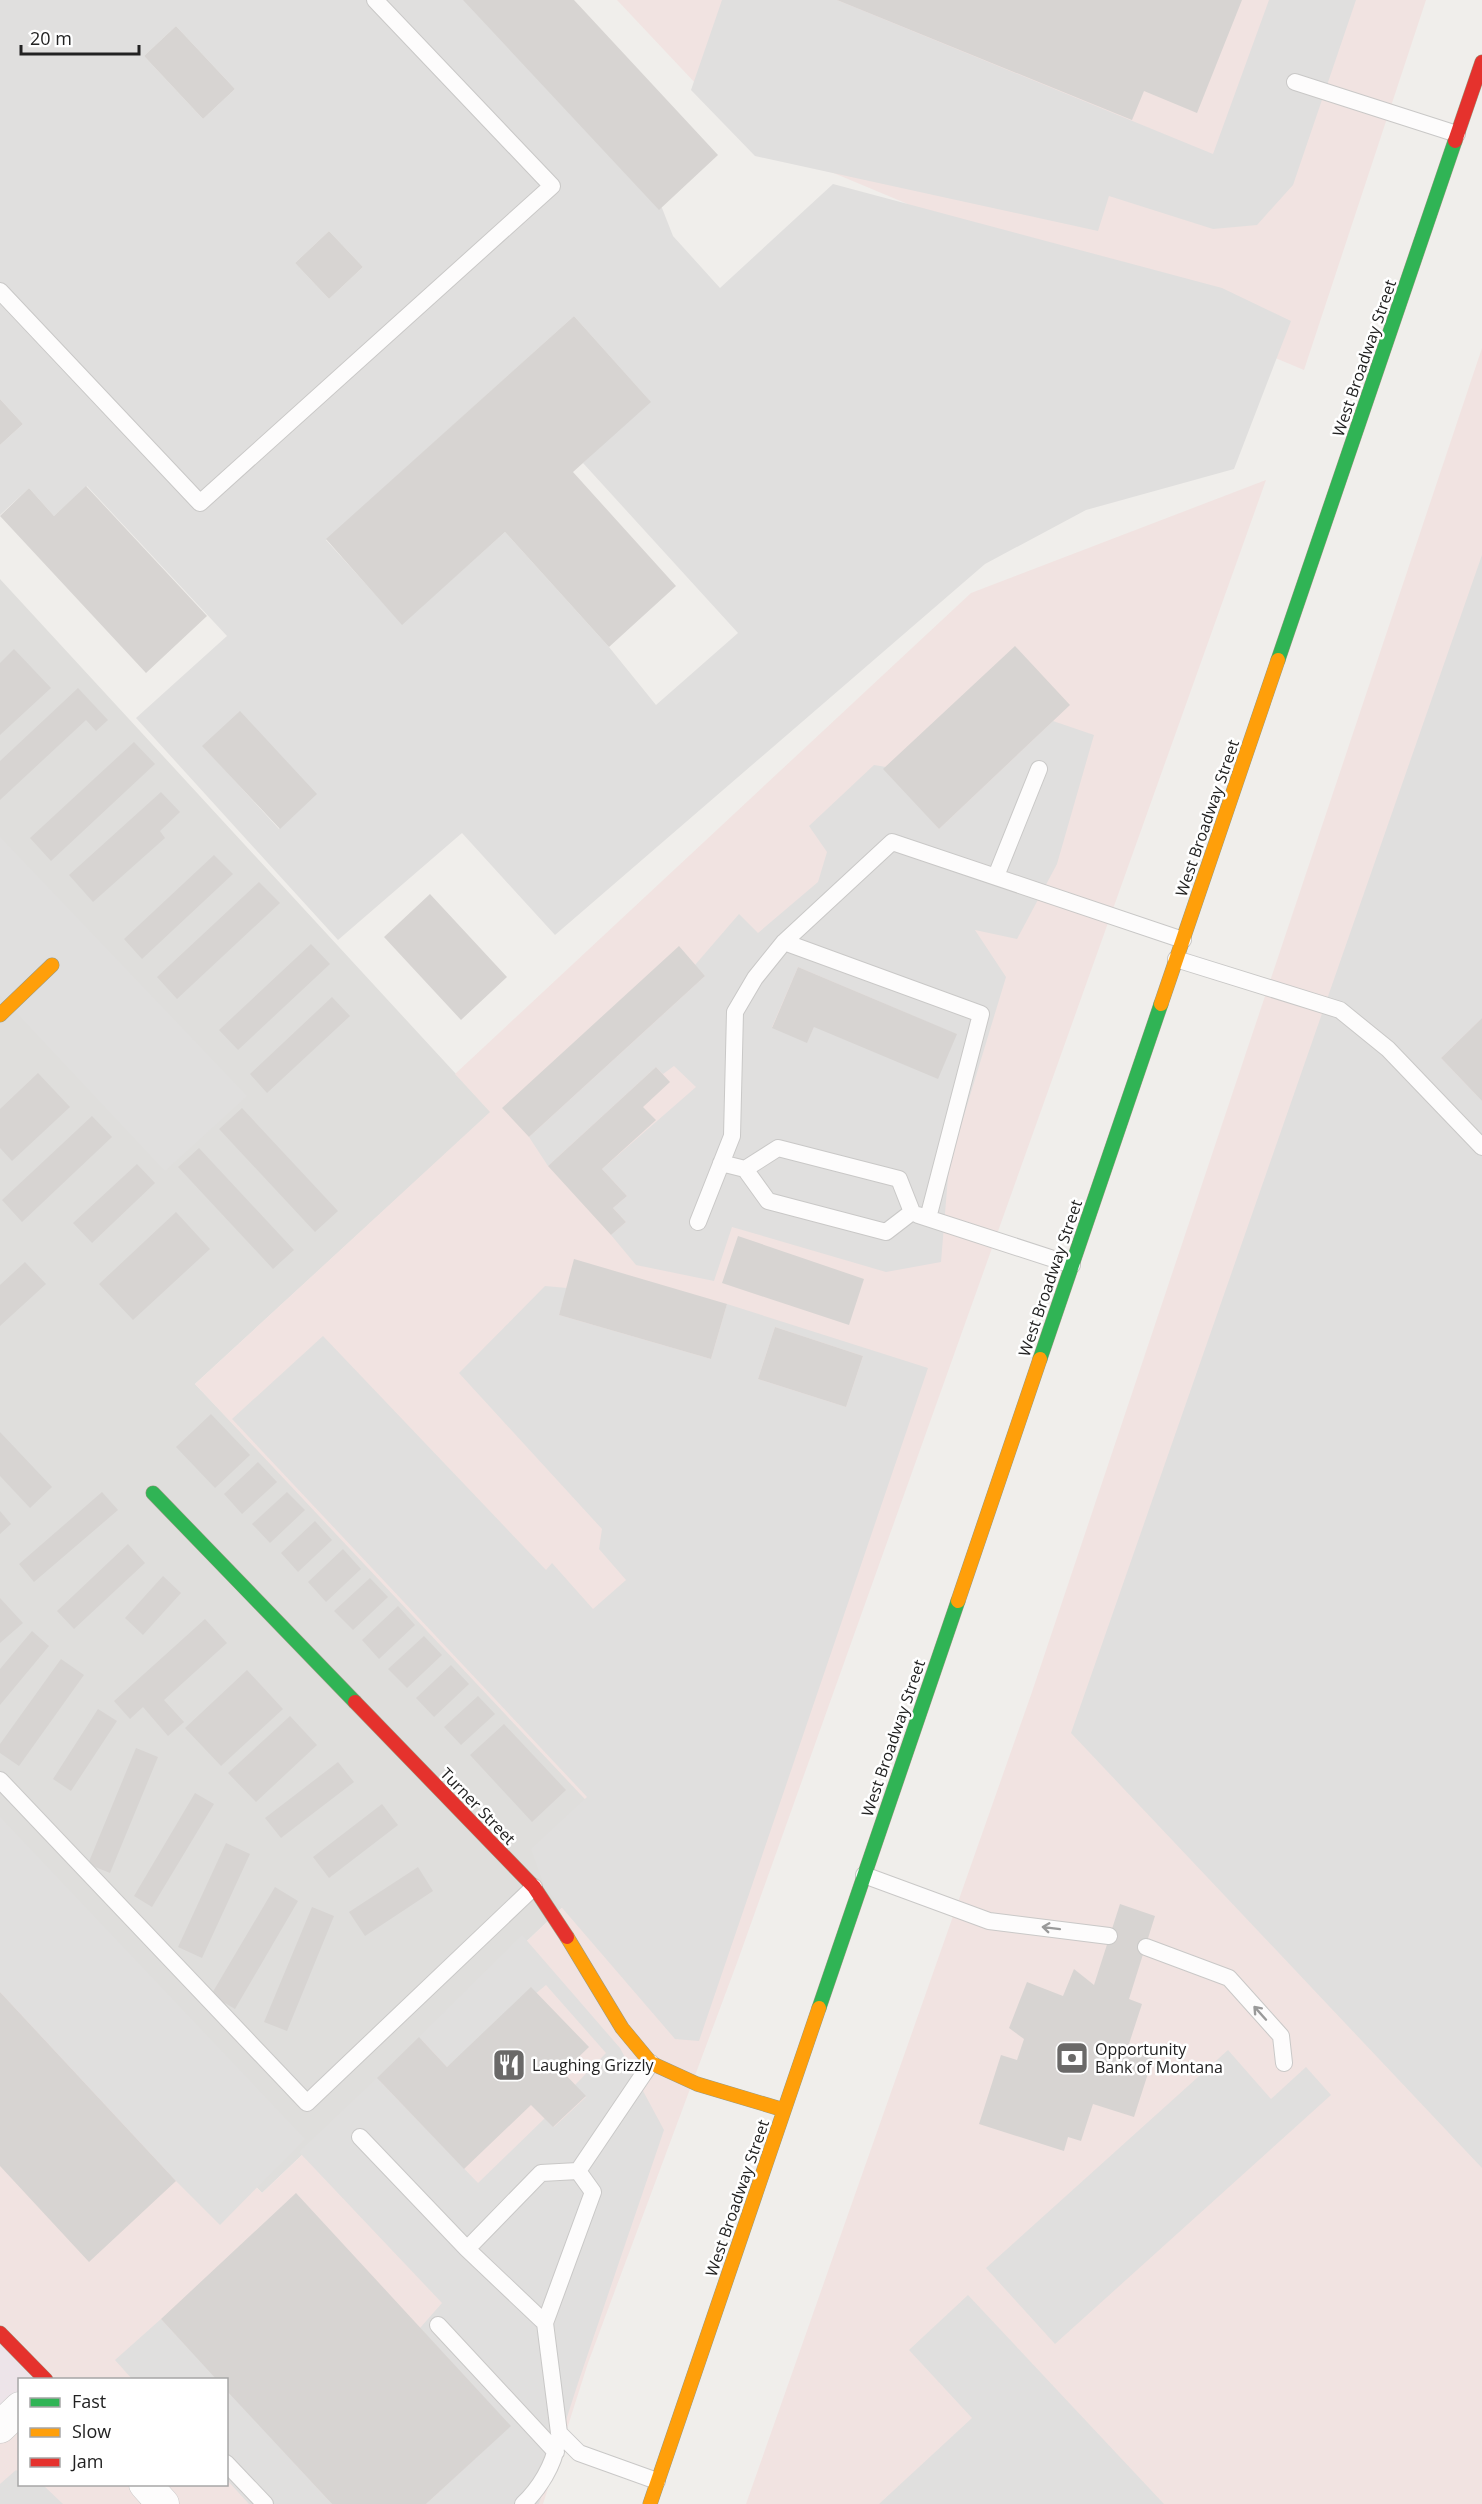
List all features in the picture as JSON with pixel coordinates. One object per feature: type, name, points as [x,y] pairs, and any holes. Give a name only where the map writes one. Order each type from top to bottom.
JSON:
[{"type":"main road","name":"West Broadway Street","points":[[650,2504],[1482,62]]},
{"type":"main road","points":[[0,1014],[52,965]]},
{"type":"main road","name":"Turner Street","points":[[153,1493],[534,1887],[580,1958],[621,2028],[651,2063],[697,2084],[784,2110]]},
{"type":"main road","points":[[0,2333],[45,2378]]},
{"type":"street","points":[[0,2427],[18,2410]]},
{"type":"lane","points":[[0,291],[200,503],[552,186],[375,0]]},
{"type":"lane","points":[[1295,82],[1458,134]]},
{"type":"lane","points":[[996,876],[1040,769]]},
{"type":"lane","points":[[698,1222],[732,1136],[735,1012],[754,978],[784,942],[892,842],[1183,940]]},
{"type":"lane","points":[[721,1163],[745,1169],[768,1202],[886,1232],[920,1215],[981,1014],[784,942]]},
{"type":"lane","points":[[1176,959],[1340,1010],[1388,1049],[1482,1147]]},
{"type":"lane","points":[[745,1169],[778,1148],[899,1179],[920,1215],[1072,1265]]},
{"type":"lane","points":[[0,1780],[307,2103],[534,1887]]},
{"type":"lane","points":[[864,1875],[989,1920],[1109,1936]]},
{"type":"lane","points":[[1146,1947],[1229,1978],[1281,2036],[1284,2063]]},
{"type":"lane","points":[[578,2171],[651,2063]]},
{"type":"lane","points":[[360,2137],[467,2249],[545,2323]]},
{"type":"lane","points":[[467,2249],[541,2173],[578,2171]]},
{"type":"lane","points":[[523,2504],[537,2492],[556,2451],[559,2433],[545,2323],[593,2192],[578,2171]]},
{"type":"lane","points":[[438,2325],[556,2451]]},
{"type":"lane","points":[[559,2433],[579,2453],[657,2481]]},
{"type":"lane","points":[[228,2465],[265,2504]]},
{"type":"shaded area","points":[[0,0],[466,0],[662,208],[673,236],[720,288],[833,184],[1222,288],[1291,321],[1234,469],[1086,510],[985,564],[555,935],[462,833],[338,940],[136,718],[227,636],[87,486],[54,516],[29,488],[0,515],[0,445],[23,424],[0,399]],"holes":[[[176,26],[235,89],[203,119],[144,56]],[[329,231],[363,267],[329,299],[295,263]],[[574,316],[649,400],[583,463],[738,633],[656,705],[609,647],[505,532],[402,624],[326,540]],[[203,746],[316,794],[279,829]]]},
{"type":"shaded area","points":[[617,0],[1426,0],[1304,370],[745,136]]},
{"type":"shaded area","points":[[722,0],[837,0],[1213,154],[1269,0],[1356,0],[1293,185],[1257,225],[1213,229],[1109,196],[1098,231],[755,156],[691,90]]},
{"type":"shaded area","points":[[1482,348],[1482,2504],[746,2504],[1032,1692]]},
{"type":"shaded area","points":[[1266,480],[738,1960],[588,2363],[543,2504],[0,2504],[0,2429],[18,2411],[18,2486],[228,2486],[228,2378],[45,2378],[0,2329],[0,1918],[262,2193],[628,1845],[195,1384],[490,1112],[455,1074],[971,593]]},
{"type":"shaded area","points":[[1482,555],[1482,1018],[1441,1058],[1482,1101],[1482,2168],[1071,1733]]},
{"type":"shaded area","points":[[0,579],[491,1112],[195,1384],[631,1842],[262,2193],[0,1918]]},
{"type":"shaded area","points":[[1053,721],[1094,735],[1057,864],[1017,939],[975,930],[1006,977],[949,1165],[941,1262],[886,1272],[732,1227],[714,1281],[636,1265],[611,1235],[626,1222],[613,1208],[627,1196],[602,1169],[696,1087],[674,1066],[663,1074],[656,1067],[548,1166],[529,1137],[705,976],[695,965],[739,914],[758,933],[818,882],[827,852],[809,826],[874,765],[886,767],[939,829]],"holes":[[[798,967],[956,1034],[814,1027],[807,1042],[772,1027]]]},
{"type":"shaded area","points":[[0,837],[247,1096],[165,1171],[0,995]]},
{"type":"shaded area","points":[[545,1286],[567,1288],[559,1315],[711,1359],[727,1304],[928,1368],[699,2041],[675,2039],[545,1888],[531,1849],[587,1797],[232,1419],[323,1336],[546,1570],[552,1563],[593,1609],[626,1580],[599,1549],[602,1529],[459,1373]],"holes":[[[775,1327],[863,1356],[846,1407],[758,1379]]]},
{"type":"shaded area","points":[[0,1817],[305,2139],[220,2225],[0,1992]]},
{"type":"shaded area","points":[[522,1935],[620,2048],[664,2130],[539,2504],[426,2504],[510,2426],[420,2328],[442,2303],[299,2152],[377,2078],[478,2183],[545,2118],[554,2127],[586,2097],[575,2085],[606,2053],[546,1985],[447,2067],[419,2037]]},
{"type":"shaded area","points":[[1228,2050],[1271,2099],[1306,2067],[1331,2095],[1055,2344],[986,2268]]},
{"type":"shaded area","points":[[968,2295],[1164,2504],[879,2504],[972,2418],[909,2350]]},
{"type":"shaded area","points":[[161,2319],[216,2378],[131,2378],[115,2360]]},
{"type":"shaded area","points":[[0,2329],[45,2378],[18,2378],[18,2411],[0,2429]]},
{"type":"shaded area","points":[[228,2391],[332,2504],[249,2504],[228,2481]]},
{"type":"shaded area","points":[[16,2470],[18,2471],[18,2486],[44,2486],[63,2504],[0,2504],[0,2484]]},
{"type":"building","points":[[463,0],[574,0],[718,155],[659,210]]},
{"type":"building","points":[[837,0],[1242,0],[1197,113],[1144,91],[1132,120]]},
{"type":"building","points":[[176,26],[235,89],[203,119],[144,56]]},
{"type":"building","points":[[329,231],[363,267],[329,299],[295,263]]},
{"type":"building","points":[[574,316],[651,402],[573,472],[676,586],[609,647],[505,532],[402,625],[326,539]]},
{"type":"building","points":[[0,399],[23,424],[0,445]]},
{"type":"building","points":[[86,486],[207,616],[146,673],[0,516],[29,488],[54,516]]},
{"type":"building","points":[[1015,646],[1070,705],[939,829],[883,769]]},
{"type":"building","points":[[14,649],[51,688],[0,735],[0,663]]},
{"type":"building","points":[[78,688],[108,720],[96,731],[86,720],[0,800],[0,761]]},
{"type":"building","points":[[240,711],[317,794],[280,829],[202,746]]},
{"type":"building","points":[[134,742],[155,764],[51,861],[30,838]]},
{"type":"building","points":[[161,792],[180,812],[160,831],[165,838],[93,902],[69,875]]},
{"type":"building","points":[[214,855],[233,874],[142,959],[124,939]]},
{"type":"building","points":[[259,882],[280,903],[177,999],[157,977]]},
{"type":"building","points":[[430,894],[507,977],[461,1020],[384,937]]},
{"type":"building","points":[[311,944],[330,964],[238,1050],[219,1030]]},
{"type":"building","points":[[679,946],[705,976],[529,1137],[502,1108]]},
{"type":"building","points":[[798,967],[957,1034],[938,1079],[814,1027],[807,1043],[772,1028]]},
{"type":"building","points":[[332,997],[350,1016],[267,1093],[250,1074]]},
{"type":"building","points":[[1482,1018],[1482,1101],[1441,1058]]},
{"type":"building","points":[[656,1067],[670,1082],[643,1107],[656,1120],[602,1169],[627,1196],[613,1208],[626,1222],[611,1235],[548,1166]]},
{"type":"building","points":[[38,1073],[70,1107],[12,1161],[0,1148],[0,1109]]},
{"type":"building","points":[[242,1108],[338,1211],[315,1232],[219,1129]]},
{"type":"building","points":[[92,1116],[112,1137],[22,1222],[2,1200]]},
{"type":"building","points":[[199,1148],[294,1250],[273,1269],[178,1167]]},
{"type":"building","points":[[137,1164],[155,1183],[92,1243],[73,1223]]},
{"type":"building","points":[[176,1212],[210,1249],[133,1320],[99,1284]]},
{"type":"building","points":[[738,1236],[864,1279],[849,1325],[722,1283]]},
{"type":"building","points":[[574,1259],[727,1304],[711,1359],[559,1315]]},
{"type":"building","points":[[25,1262],[46,1284],[0,1326],[0,1285]]},
{"type":"building","points":[[775,1327],[863,1356],[846,1407],[758,1379]]},
{"type":"building","points":[[211,1414],[250,1455],[215,1488],[176,1447]]},
{"type":"building","points":[[0,1432],[52,1487],[30,1508],[0,1476]]},
{"type":"building","points":[[258,1462],[277,1482],[242,1514],[224,1494]]},
{"type":"building","points":[[102,1492],[118,1510],[34,1582],[19,1564]]},
{"type":"building","points":[[287,1492],[305,1510],[270,1543],[252,1524]]},
{"type":"building","points":[[0,1511],[11,1524],[0,1534]]},
{"type":"building","points":[[315,1521],[332,1540],[298,1572],[281,1553]]},
{"type":"building","points":[[128,1544],[145,1563],[74,1629],[57,1611]]},
{"type":"building","points":[[343,1549],[361,1569],[326,1602],[308,1582]]},
{"type":"building","points":[[163,1576],[181,1593],[143,1635],[125,1618]]},
{"type":"building","points":[[370,1578],[388,1597],[353,1630],[334,1611]]},
{"type":"building","points":[[0,1598],[23,1623],[0,1643]]},
{"type":"building","points":[[398,1606],[415,1625],[379,1659],[362,1640]]},
{"type":"building","points":[[205,1619],[227,1643],[164,1700],[184,1722],[168,1736],[143,1707],[130,1719],[114,1701]]},
{"type":"building","points":[[32,1631],[49,1646],[0,1705],[0,1669]]},
{"type":"building","points":[[424,1636],[442,1655],[407,1688],[388,1669]]},
{"type":"building","points":[[61,1659],[84,1675],[19,1766],[0,1753],[0,1744]]},
{"type":"building","points":[[451,1665],[469,1684],[434,1717],[416,1698]]},
{"type":"building","points":[[247,1670],[283,1709],[221,1766],[185,1728]]},
{"type":"building","points":[[478,1696],[495,1714],[461,1745],[444,1727]]},
{"type":"building","points":[[98,1709],[117,1721],[71,1791],[53,1779]]},
{"type":"building","points":[[290,1716],[317,1745],[256,1802],[228,1773]]},
{"type":"building","points":[[504,1724],[566,1790],[532,1822],[470,1755]]},
{"type":"building","points":[[136,1748],[158,1757],[110,1873],[88,1864]]},
{"type":"building","points":[[338,1762],[354,1782],[281,1838],[265,1818]]},
{"type":"building","points":[[195,1793],[214,1804],[152,1907],[134,1896]]},
{"type":"building","points":[[382,1804],[398,1825],[329,1878],[313,1857]]},
{"type":"building","points":[[226,1843],[250,1854],[202,1958],[178,1947]]},
{"type":"building","points":[[418,1867],[433,1891],[365,1936],[349,1912]]},
{"type":"building","points":[[275,1887],[298,1901],[235,2009],[211,1995]]},
{"type":"building","points":[[1120,1904],[1155,1916],[1129,1999],[1142,2004],[1127,2050],[1153,2058],[1134,2117],[1093,2104],[1081,2141],[1068,2137],[1064,2151],[979,2124],[1001,2055],[1017,2060],[1024,2039],[1009,2028],[1027,1982],[1063,1996],[1074,1969],[1094,1985]]},
{"type":"building","points":[[312,1907],[334,1916],[287,2031],[264,2022]]},
{"type":"building","points":[[531,1987],[589,2047],[563,2072],[586,2096],[553,2127],[531,2105],[464,2169],[377,2078],[419,2037],[447,2067]]},
{"type":"building","points":[[0,1992],[176,2181],[89,2262],[0,2166]]},
{"type":"building","points":[[296,2193],[511,2426],[426,2504],[332,2504],[228,2392],[228,2378],[215,2378],[161,2319]]},
{"type":"traffic: fast","points":[[1278,660],[1455,141]]},
{"type":"traffic: fast","points":[[1040,1359],[1161,1004]]},
{"type":"traffic: fast","points":[[153,1493],[355,1702]]},
{"type":"traffic: fast","points":[[819,2008],[958,1601]]},
{"type":"traffic: slow","points":[[1161,1004],[1278,660]]},
{"type":"traffic: slow","points":[[0,1015],[52,965]]},
{"type":"traffic: slow","points":[[958,1601],[1040,1359]]},
{"type":"traffic: slow","points":[[567,1937],[622,2028],[651,2063],[697,2084],[784,2110]]},
{"type":"traffic: slow","points":[[650,2504],[819,2008]]},
{"type":"traffic: jam","points":[[1455,141],[1482,62]]},
{"type":"traffic: jam","points":[[355,1702],[534,1887],[567,1937]]},
{"type":"traffic: jam","points":[[0,2333],[44,2378]]},
{"type":"place","name":"Opportunity Bank of Montana","points":[[1072,2058]]},
{"type":"place","name":"Laughing Grizzly","points":[[509,2065]]}]
